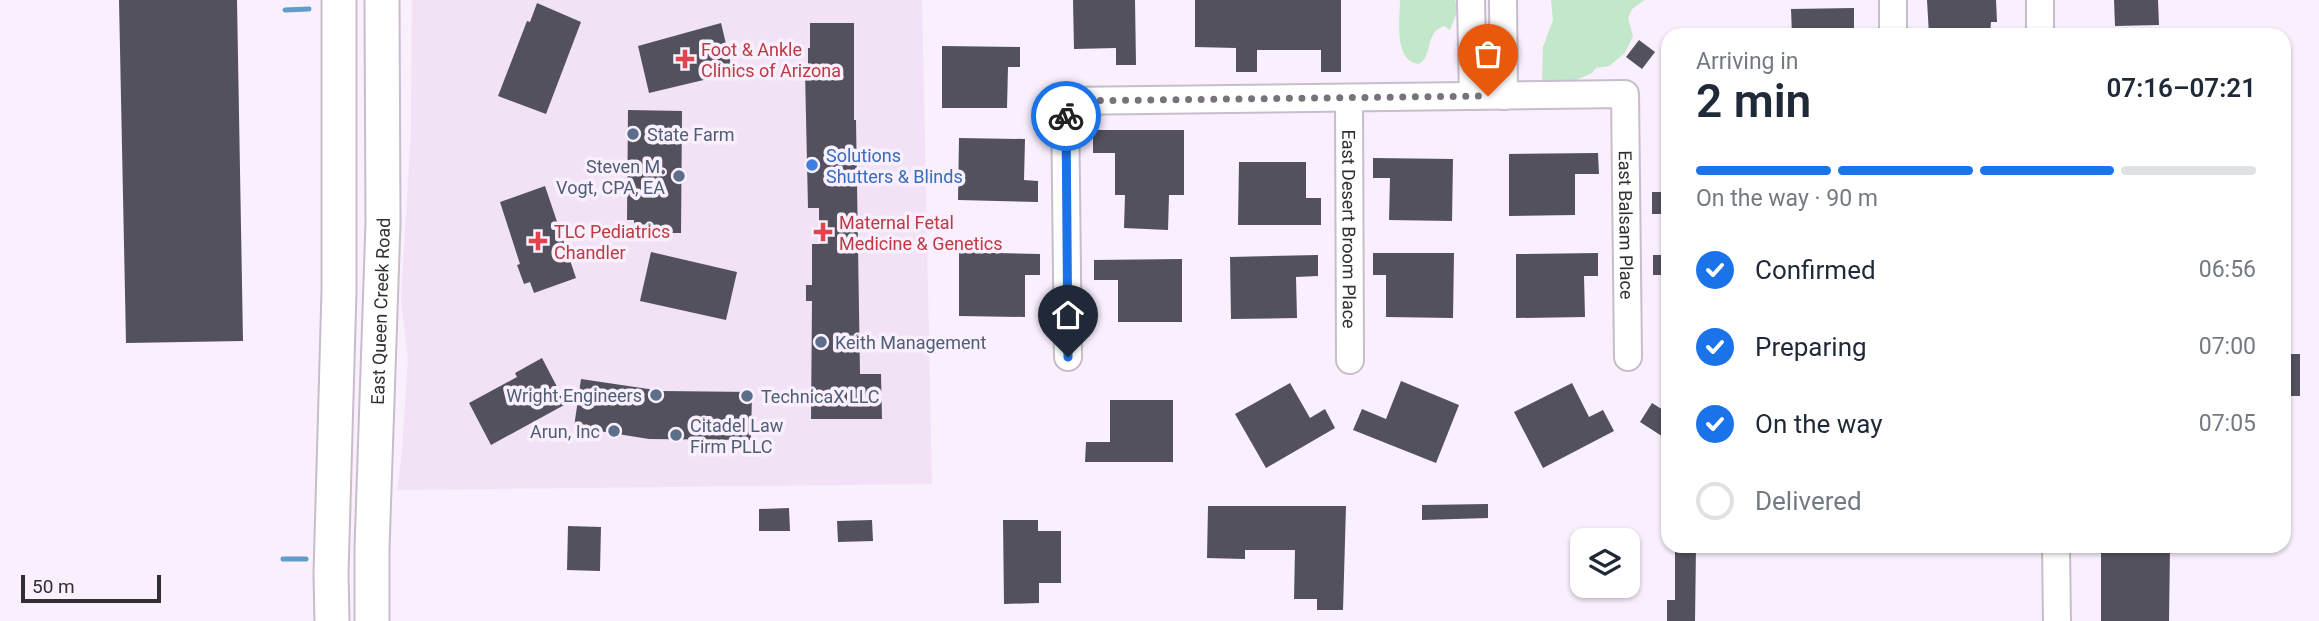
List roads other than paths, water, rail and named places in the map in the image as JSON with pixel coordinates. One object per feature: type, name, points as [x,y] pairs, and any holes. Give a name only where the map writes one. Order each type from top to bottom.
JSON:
[{"type":"main road","points":[[332,621],[339,291],[339,0]]},
{"type":"main road","name":"East Queen Creek Road","points":[[372,621],[383,200],[382,0]]},
{"type":"street","points":[[1471,0],[1473,96]]},
{"type":"street","points":[[1068,357],[1065,101],[1504,96],[1503,0]]},
{"type":"street","points":[[1893,0],[1893,28]]},
{"type":"street","points":[[2040,0],[2040,28]]},
{"type":"street","name":"East Balsam Place","points":[[1504,96],[1625,94],[1628,357]]},
{"type":"street","name":"East Desert Broom Place","points":[[1349,99],[1350,360]]},
{"type":"street","points":[[2056,553],[2057,621]]},
{"type":"waterway","points":[[285,10],[309,9]]},
{"type":"waterway","points":[[283,559],[306,559]]},
{"type":"place","name":"Foot & Ankle Clinics of Arizona","points":[[685,59]]},
{"type":"place","name":"State Farm","points":[[633,134]]},
{"type":"place","name":"Solutions Shutters & Blinds","points":[[812,165]]},
{"type":"place","name":"Steven M. Vogt, CPA, EA","points":[[679,176]]},
{"type":"place","name":"Maternal Fetal Medicine & Genetics","points":[[823,232]]},
{"type":"place","name":"TLC Pediatrics Chandler","points":[[538,241]]},
{"type":"place","name":"Keith Management","points":[[821,342]]},
{"type":"place","name":"Wright Engineers","points":[[656,395]]},
{"type":"place","name":"TechnicaX LLC","points":[[747,396]]},
{"type":"place","name":"Arun, Inc","points":[[614,431]]},
{"type":"place","name":"Citadel Law Firm PLLC","points":[[676,435]]}]
